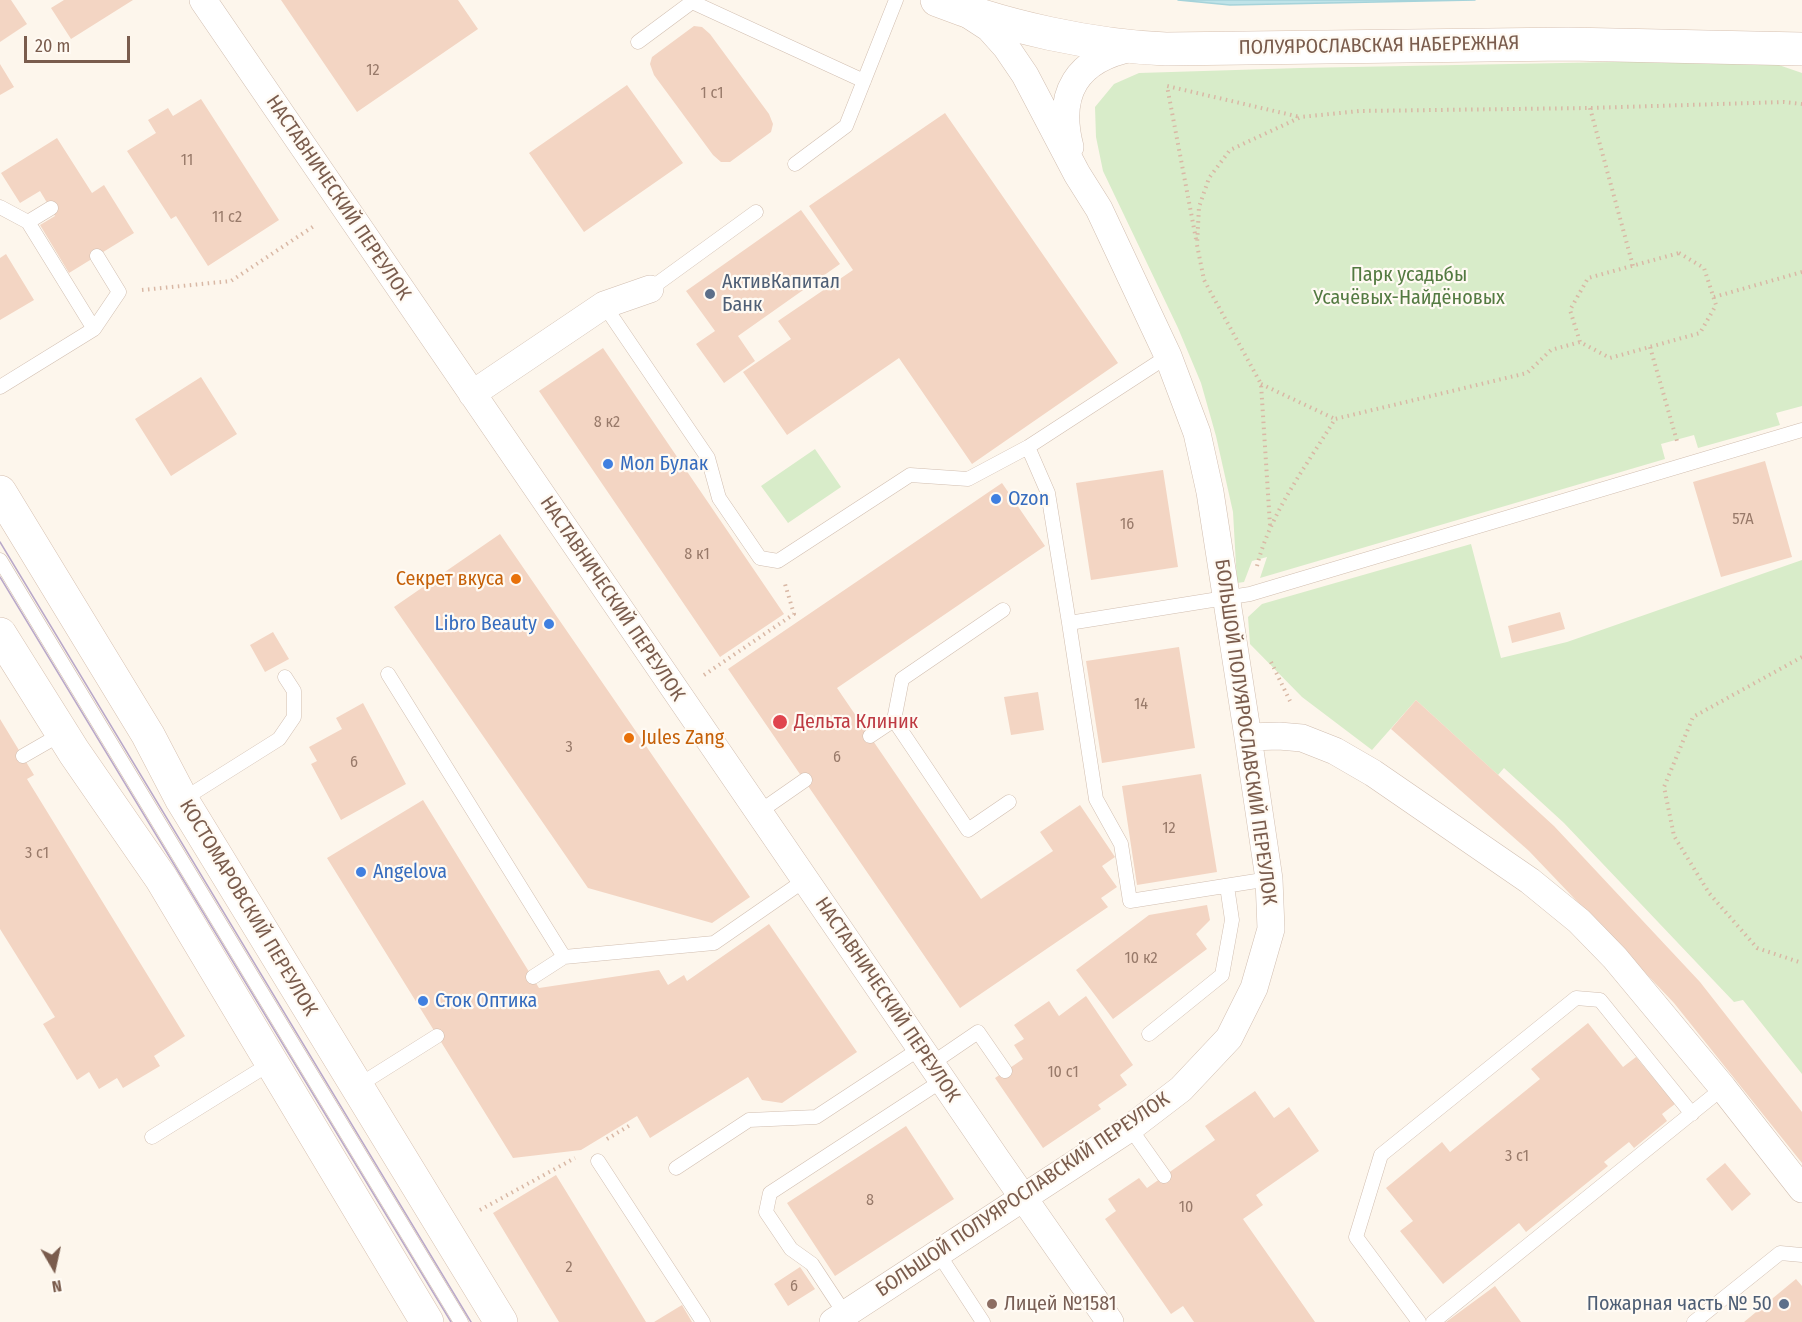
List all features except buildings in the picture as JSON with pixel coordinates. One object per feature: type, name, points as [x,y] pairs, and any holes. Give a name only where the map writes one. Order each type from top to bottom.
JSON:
[{"type":"main road","name":"ПОЛУЯРОСЛАВСКАЯ НАБЕРЕЖНАЯ","points":[[949,5],[1036,30],[1132,48],[1568,44],[1802,49]]},
{"type":"main road","name":"КОСТОМАРОВСКИЙ ПЕРЕУЛОК","points":[[0,492],[148,735],[182,800],[501,1322]]},
{"type":"main road","points":[[4,648],[161,878],[426,1322]]},
{"type":"street","name":"НАСТАВНИЧЕСКИЙ ПЕРЕУЛОК","points":[[203,0],[1110,1322]]},
{"type":"street","points":[[949,5],[989,28],[1006,47],[1024,75],[1077,174]]},
{"type":"street","points":[[1077,174],[1065,128],[1065,110],[1069,93],[1078,76],[1094,63],[1118,50],[1132,48]]},
{"type":"street","name":"БОЛЬШОЙ ПОЛУЯРОСЛАВСКИЙ ПЕРЕУЛОК","points":[[839,1318],[1130,1128],[1181,1089],[1229,1038],[1254,988],[1271,929],[1269,879],[1248,737],[1238,596],[1197,433],[1168,356],[1099,209],[1077,174]]},
{"type":"street","points":[[472,394],[604,305],[650,289]]},
{"type":"street","points":[[1248,737],[1302,738],[1335,751],[1373,773],[1530,881],[1578,921],[1615,958],[1723,1088],[1802,1189]]},
{"type":"lane","points":[[795,164],[846,126],[896,0]]},
{"type":"lane","points":[[639,42],[692,2],[864,81]]},
{"type":"lane","points":[[0,207],[28,222],[94,329]]},
{"type":"lane","points":[[28,222],[51,208]]},
{"type":"lane","points":[[650,289],[756,212]]},
{"type":"lane","points":[[0,387],[94,329],[119,292],[97,256]]},
{"type":"lane","points":[[604,305],[708,458],[719,498],[760,558],[778,561],[910,475],[968,478],[1028,447],[1168,356]]},
{"type":"lane","points":[[1069,623],[1238,596],[1802,430]]},
{"type":"lane","points":[[1028,447],[1048,493],[1096,799],[1121,844],[1130,901],[1269,879]]},
{"type":"lane","points":[[0,560],[461,1322]]},
{"type":"lane","points":[[870,736],[894,720],[902,679],[1003,610]]},
{"type":"lane","points":[[388,674],[564,957]]},
{"type":"lane","points":[[182,800],[279,739],[294,717],[294,691],[285,677]]},
{"type":"lane","points":[[894,720],[969,830],[1009,802]]},
{"type":"lane","points":[[23,756],[63,733]]},
{"type":"lane","points":[[759,812],[805,780]]},
{"type":"lane","points":[[161,878],[235,948]]},
{"type":"lane","points":[[533,977],[564,957],[714,943],[805,880]]},
{"type":"lane","points":[[1149,1034],[1222,975],[1232,920],[1227,885]]},
{"type":"lane","points":[[1419,1322],[1356,1237],[1381,1155],[1576,998],[1600,1000],[1692,1114]]},
{"type":"lane","points":[[839,1318],[812,1264],[791,1249],[766,1212],[770,1193],[932,1064],[978,1032],[1005,1071]]},
{"type":"lane","points":[[356,1087],[437,1036]]},
{"type":"lane","points":[[152,1137],[271,1063]]},
{"type":"lane","points":[[676,1168],[749,1120],[816,1117],[932,1064]]},
{"type":"lane","points":[[1433,1322],[1723,1088]]},
{"type":"lane","points":[[1130,1128],[1164,1176]]},
{"type":"lane","points":[[598,1161],[703,1322]]},
{"type":"lane","points":[[938,1253],[983,1322]]},
{"type":"lane","points":[[1694,1322],[1780,1253],[1802,1255]]},
{"type":"path","points":[[1270,525],[1262,384],[1204,280],[1167,86],[1301,117],[1359,111],[1590,108],[1784,102],[1802,104]]},
{"type":"path","points":[[1590,108],[1634,266]]},
{"type":"path","points":[[1197,245],[1199,207],[1209,178],[1230,150],[1301,117]]},
{"type":"path","points":[[119,292],[231,280],[314,226]]},
{"type":"path","points":[[1262,384],[1335,419],[1527,373],[1551,350],[1580,342],[1610,358],[1700,333],[1716,305],[1704,268],[1679,252],[1588,278],[1570,310],[1580,342]]},
{"type":"path","points":[[1714,297],[1802,272]]},
{"type":"path","points":[[1650,347],[1683,465]]},
{"type":"path","points":[[1238,596],[1270,525],[1335,419]]},
{"type":"path","points":[[704,675],[794,614],[778,561]]},
{"type":"path","points":[[1266,652],[1290,701]]},
{"type":"path","points":[[1802,657],[1693,717],[1664,786],[1674,836],[1709,893],[1757,948],[1802,963]]},
{"type":"path","points":[[480,1210],[576,1157]]},
{"type":"green space","name":"Парк усадьбы Усачёвых-Найдёновых","points":[[1719,60],[1770,62],[1802,73],[1802,406],[1776,413],[1780,425],[1698,448],[1694,435],[1661,444],[1665,459],[1260,578],[1267,557],[1252,561],[1244,582],[1237,583],[1233,512],[1201,383],[1178,328],[1103,171],[1096,137],[1095,107],[1114,84],[1139,73]]},
{"type":"green space","points":[[815,449],[841,487],[788,523],[761,486]]},
{"type":"green space","points":[[1471,544],[1501,658],[1567,642],[1802,560],[1802,1074],[1743,1000],[1734,1002],[1564,823],[1504,768],[1498,775],[1416,700],[1372,750],[1302,697],[1250,644],[1248,617],[1262,604]]},
{"type":"water","points":[[1178,0],[1475,0],[1230,5]]},
{"type":"tram line","points":[[0,542],[471,1322]]},
{"type":"tram line","points":[[0,577],[451,1322]]},
{"type":"place","name":"АктивКапитал Банк","points":[[710,294]]},
{"type":"place","name":"Мол Булак","points":[[608,464]]},
{"type":"place","name":"Ozon","points":[[996,499]]},
{"type":"place","name":"Секрет вкуса","points":[[516,579]]},
{"type":"place","name":"Libro Beauty","points":[[549,624]]},
{"type":"place","name":"Дельта Клиник","points":[[780,722]]},
{"type":"place","name":"Jules Zang","points":[[629,738]]},
{"type":"place","name":"Angelova","points":[[361,872]]},
{"type":"place","name":"Сток Оптика","points":[[423,1001]]},
{"type":"place","name":"Лицей №1581","points":[[992,1304]]},
{"type":"place","name":"Пожарная часть № 50","points":[[1784,1304]]}]
